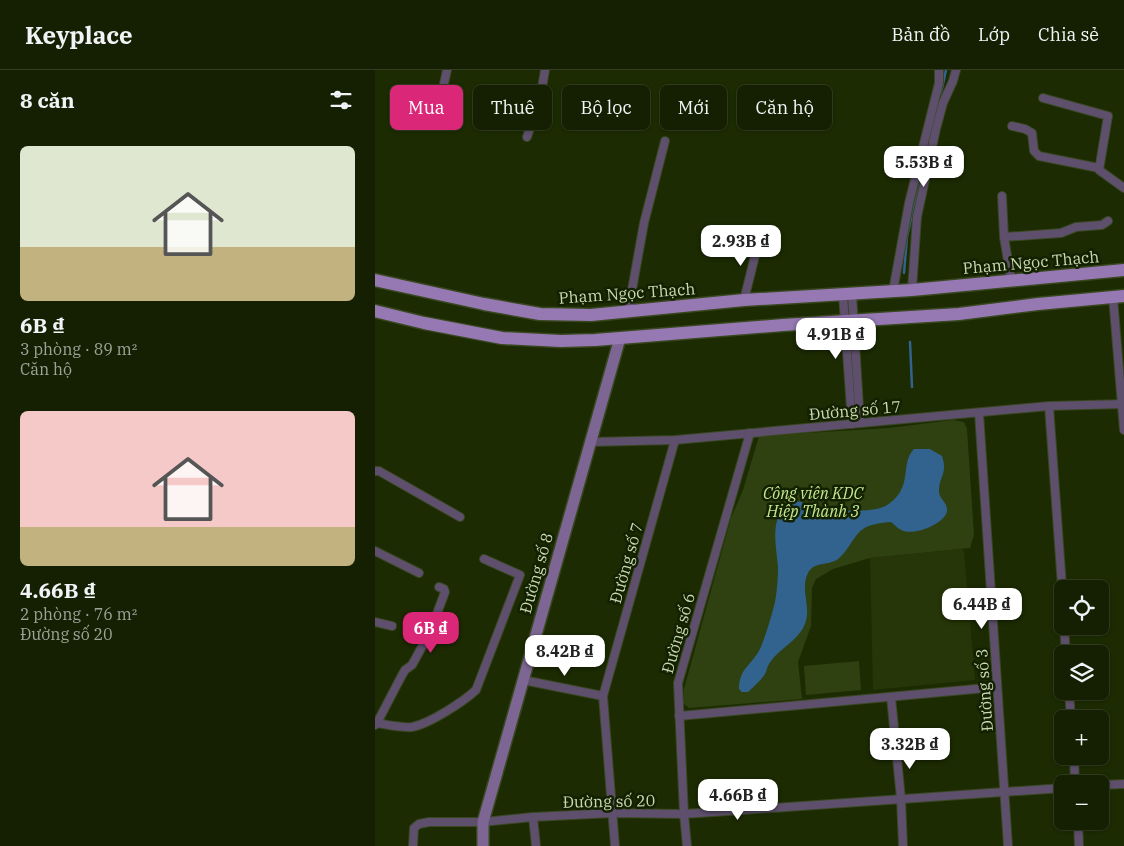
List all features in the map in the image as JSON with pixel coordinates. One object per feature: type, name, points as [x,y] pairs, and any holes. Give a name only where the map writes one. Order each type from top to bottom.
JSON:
[{"type":"main road","name":"Phạm Ngọc Thạch","points":[[375,280],[484,304],[540,314],[591,315],[745,300],[912,290],[1122,268]]},
{"type":"main road","points":[[375,311],[502,338],[561,341],[959,314],[1118,296]]},
{"type":"street","points":[[444,85],[447,70]]},
{"type":"street","points":[[527,138],[530,128],[535,124],[537,118],[545,70]]},
{"type":"street","points":[[893,290],[909,203],[939,83],[939,70]]},
{"type":"street","points":[[912,290],[917,217],[936,128],[943,103],[956,70]]},
{"type":"street","points":[[1043,98],[1108,116],[1099,168],[1101,172],[1124,188]]},
{"type":"street","points":[[1012,126],[1032,133],[1034,151],[1039,156],[1099,168]]},
{"type":"street","points":[[628,312],[644,222],[665,142]]},
{"type":"street","points":[[1002,196],[1004,237],[1011,279]]},
{"type":"street","points":[[1004,237],[1061,232],[1076,227],[1102,225],[1108,221]]},
{"type":"street","points":[[745,300],[759,240]]},
{"type":"street","points":[[848,295],[852,424]]},
{"type":"street","points":[[1118,296],[1124,430]]},
{"type":"street","points":[[849,322],[860,424]]},
{"type":"street","name":"Đường số 8","points":[[483,846],[483,822],[620,338]]},
{"type":"street","name":"Đường số 17","points":[[590,442],[675,440],[1049,406],[1123,405]]},
{"type":"street","points":[[1049,406],[1062,580]]},
{"type":"street","name":"Đường số 3","points":[[979,413],[1008,846]]},
{"type":"street","name":"Đường số 6","points":[[687,846],[678,683],[750,433]]},
{"type":"street","name":"Đường số 7","points":[[615,846],[603,696],[675,440]]},
{"type":"street","points":[[375,471],[379,471],[460,518]]},
{"type":"street","points":[[375,551],[419,572]]},
{"type":"street","points":[[439,586],[445,592],[430,632],[412,665],[405,670],[376,724],[412,727],[419,725],[458,704],[476,690],[520,575],[483,559]]},
{"type":"street","points":[[375,622],[391,626]]},
{"type":"street","points":[[523,680],[603,696]]},
{"type":"street","points":[[679,716],[997,687]]},
{"type":"street","points":[[891,697],[901,799],[903,846]]},
{"type":"street","points":[[1109,785],[1124,784]]},
{"type":"street","name":"Đường số 20","points":[[413,846],[414,828],[419,824],[483,822],[533,817],[684,814],[1054,789]]},
{"type":"street","points":[[533,817],[537,846]]},
{"type":"street","points":[[1079,830],[1079,846]]},
{"type":"shaded area","points":[[961,549],[964,551],[975,680],[873,690],[870,558]]},
{"type":"green space","name":"Công viên KDC Hiệp Thành 3","points":[[953,420],[964,422],[967,429],[974,535],[970,548],[870,558],[833,569],[816,579],[812,588],[811,626],[798,662],[802,699],[689,708],[683,703],[684,689],[731,518],[743,490],[759,436],[889,428]]},
{"type":"green space","points":[[859,661],[861,690],[806,695],[804,666]]},
{"type":"water","points":[[914,449],[930,449],[942,456],[944,471],[939,485],[939,493],[947,508],[945,516],[929,527],[909,532],[899,529],[891,522],[868,526],[858,533],[838,559],[811,569],[805,583],[807,614],[803,629],[771,661],[758,683],[748,692],[742,692],[739,689],[741,676],[760,649],[775,602],[778,568],[775,536],[777,519],[781,512],[786,506],[797,501],[806,504],[818,513],[826,514],[875,509],[885,506],[897,496],[901,489],[908,461]]},
{"type":"waterway","points":[[943,97],[941,93],[946,70]]},
{"type":"waterway","points":[[904,273],[907,237],[926,152]]},
{"type":"waterway","points":[[910,342],[912,387]]}]
